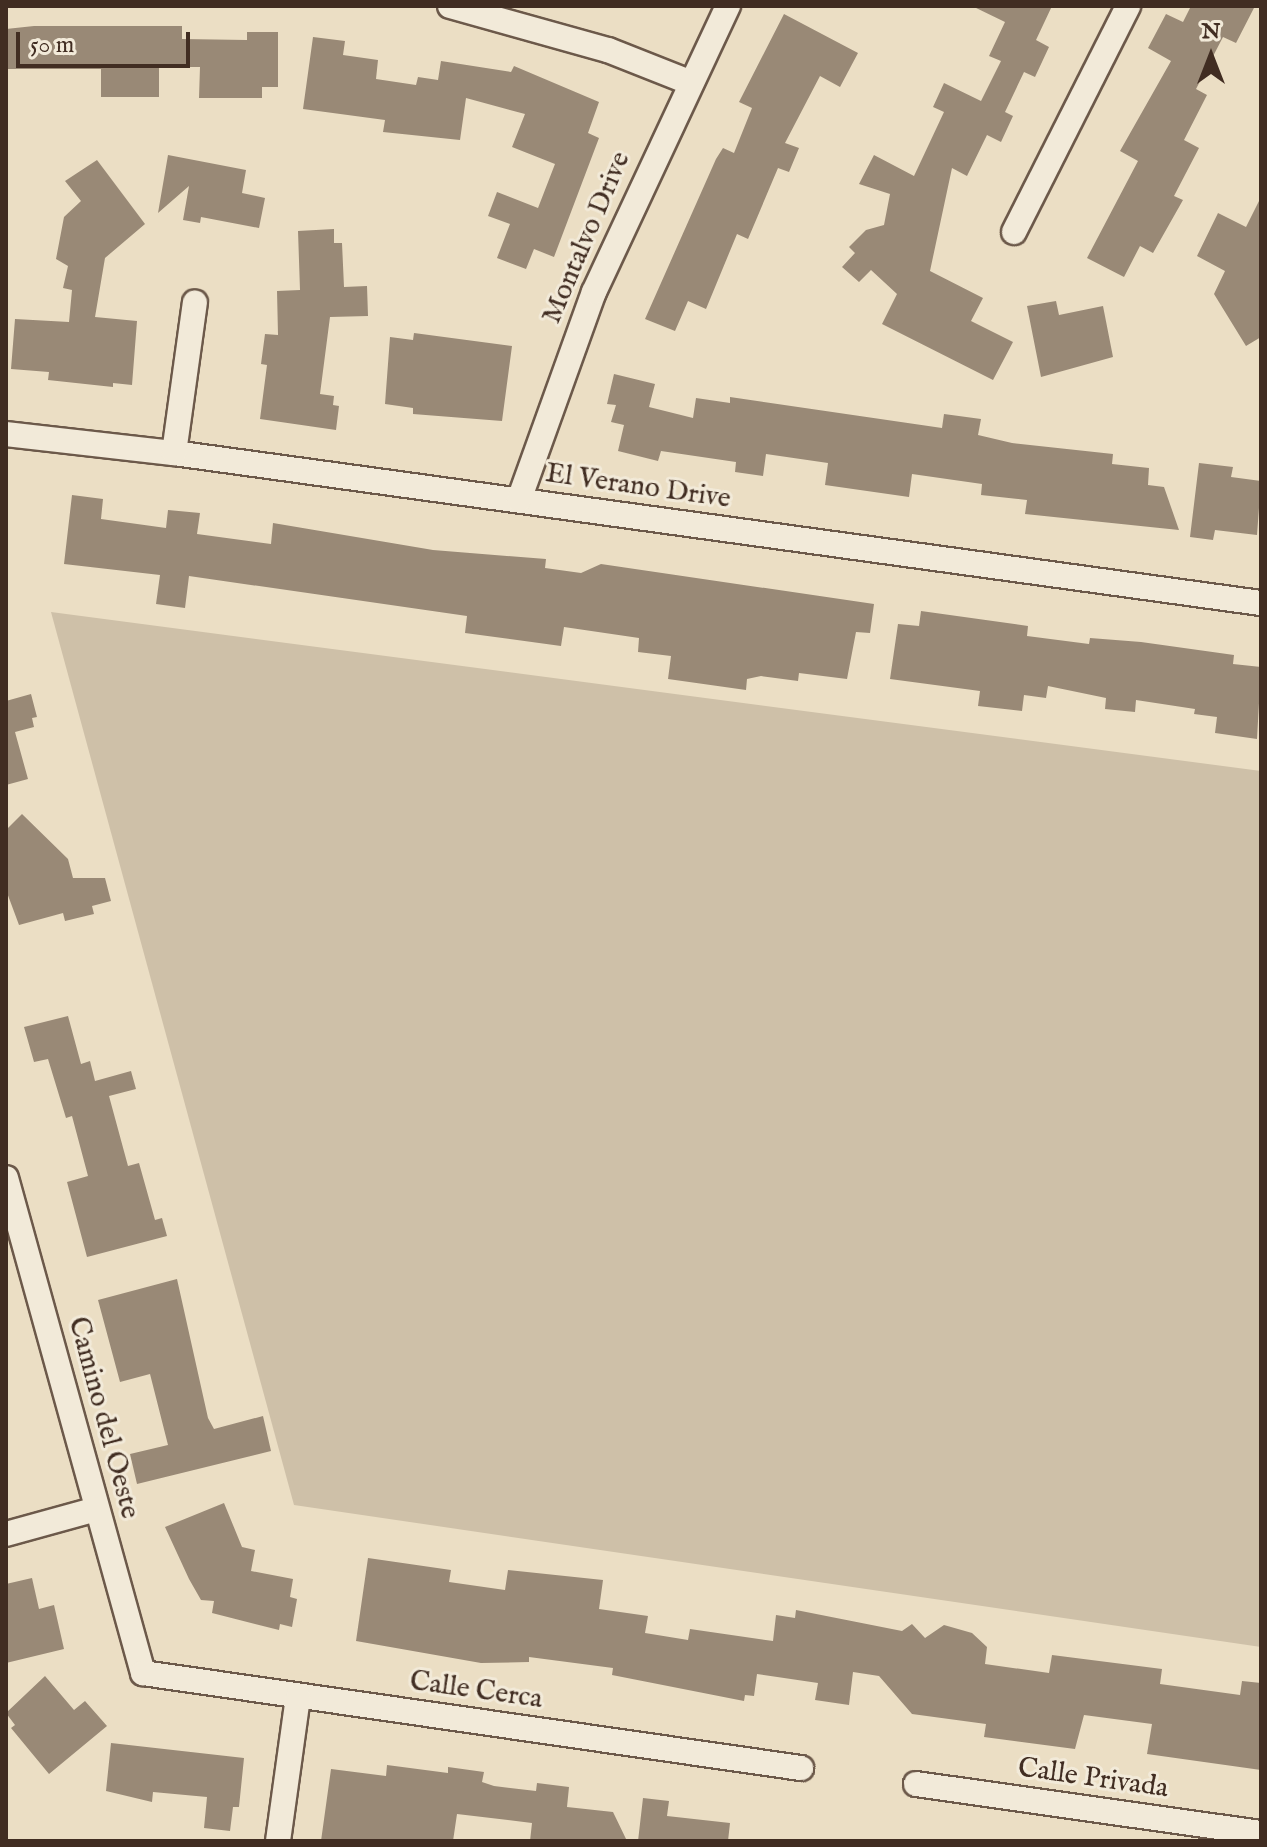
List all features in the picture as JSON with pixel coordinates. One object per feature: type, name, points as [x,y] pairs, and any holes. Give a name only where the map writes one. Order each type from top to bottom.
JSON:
[{"type":"street","points":[[450,6],[608,50],[689,82]]},
{"type":"street","name":"Montalvo Drive","points":[[519,500],[594,292],[689,82],[728,6]]},
{"type":"street","points":[[1014,232],[1128,6]]},
{"type":"street","points":[[174,453],[195,302]]},
{"type":"street","name":"El Verano Drive","points":[[6,434],[174,453],[1261,603]]},
{"type":"street","name":"Camino del Oeste","points":[[6,1178],[143,1673]]},
{"type":"street","points":[[6,1534],[97,1509]]},
{"type":"street","name":"Calle Cerca","points":[[143,1673],[801,1768]]},
{"type":"street","points":[[278,1841],[298,1696]]},
{"type":"street","name":"Calle Privada","points":[[916,1784],[1261,1833]]},
{"type":"shaded area","points":[[51,612],[1261,771],[1261,1647],[294,1505]]},
{"type":"building","points":[[972,6],[1052,6],[1036,40],[1049,47],[1035,77],[1024,72],[1005,112],[1013,116],[1001,142],[987,135],[967,176],[952,168],[930,271],[983,298],[971,321],[1013,342],[993,380],[882,324],[897,294],[871,270],[859,282],[842,267],[855,253],[849,247],[866,230],[884,225],[890,194],[859,184],[874,155],[914,176],[944,112],[933,107],[944,83],[981,101],[1001,61],[989,56],[1005,22]]},
{"type":"building","points":[[1191,6],[1255,6],[1236,43],[1223,37],[1196,89],[1207,95],[1184,140],[1199,148],[1174,196],[1183,200],[1153,253],[1140,246],[1124,277],[1087,258],[1138,161],[1120,151],[1171,61],[1148,48],[1166,14],[1183,22]]},
{"type":"building","points":[[784,14],[858,53],[840,87],[820,76],[785,143],[799,148],[789,172],[778,168],[748,239],[737,234],[706,309],[688,301],[675,331],[645,319],[716,159],[723,148],[734,153],[752,108],[739,102]]},
{"type":"building","points":[[34,26],[182,26],[182,39],[247,40],[247,32],[278,32],[278,87],[262,87],[262,98],[199,98],[200,67],[159,67],[159,97],[101,97],[101,69],[6,69],[6,29]]},
{"type":"building","points":[[313,37],[345,41],[343,55],[378,60],[376,79],[416,85],[418,77],[438,80],[441,61],[511,72],[514,66],[599,102],[588,133],[599,138],[554,257],[534,249],[526,269],[497,258],[510,224],[488,216],[497,192],[538,208],[555,164],[512,147],[525,114],[466,98],[460,140],[383,132],[385,120],[303,109]]},
{"type":"building","points":[[168,155],[246,170],[242,193],[265,198],[259,228],[201,217],[200,223],[183,220],[189,186],[158,213]]},
{"type":"building","points":[[97,160],[145,224],[105,258],[95,317],[137,321],[132,385],[113,383],[113,387],[48,380],[49,372],[11,369],[15,319],[69,322],[72,290],[63,288],[68,266],[56,259],[64,217],[81,201],[65,181]]},
{"type":"building","points":[[1261,197],[1261,337],[1246,346],[1214,294],[1225,271],[1197,256],[1218,213],[1246,227]]},
{"type":"building","points":[[334,229],[334,243],[342,243],[344,287],[367,286],[368,316],[330,317],[320,394],[334,396],[333,405],[339,406],[336,430],[260,419],[267,365],[261,364],[265,334],[278,335],[277,291],[300,290],[298,231]]},
{"type":"building","points":[[1056,301],[1059,315],[1103,306],[1113,357],[1041,377],[1027,306]]},
{"type":"building","points":[[414,333],[512,346],[502,421],[413,414],[413,408],[385,404],[390,337],[413,340]]},
{"type":"building","points":[[614,374],[655,384],[649,407],[693,418],[696,398],[730,403],[730,397],[942,428],[944,414],[981,419],[978,435],[1012,443],[1113,454],[1112,464],[1149,468],[1148,485],[1164,487],[1179,530],[1025,514],[1027,500],[981,495],[982,484],[912,474],[909,497],[825,485],[828,463],[766,454],[763,476],[735,472],[736,462],[661,451],[658,461],[618,451],[624,425],[611,422],[616,405],[607,404]]},
{"type":"building","points":[[1199,463],[1233,467],[1231,477],[1261,481],[1257,535],[1215,530],[1213,540],[1190,537]]},
{"type":"building","points":[[72,495],[103,499],[101,519],[166,528],[168,510],[200,513],[197,534],[271,544],[273,523],[433,550],[546,559],[545,568],[581,573],[601,564],[874,604],[870,633],[856,632],[847,679],[799,673],[798,681],[761,676],[747,679],[746,690],[668,679],[671,656],[638,652],[639,638],[564,627],[561,646],[465,633],[467,616],[189,576],[185,608],[156,604],[160,575],[64,564]]},
{"type":"building","points":[[921,611],[1028,626],[1027,636],[1089,644],[1090,638],[1141,642],[1234,655],[1233,664],[1261,667],[1257,739],[1215,733],[1217,717],[1194,714],[1195,709],[1136,700],[1135,712],[1105,709],[1106,698],[1048,686],[1046,698],[1024,695],[1022,711],[978,706],[980,691],[890,679],[898,624],[919,626]]},
{"type":"building","points":[[31,694],[37,717],[32,718],[34,727],[15,732],[28,779],[6,785],[6,701]]},
{"type":"building","points":[[22,814],[68,859],[73,878],[105,878],[111,901],[92,906],[94,914],[65,921],[63,913],[19,925],[6,890],[6,830]]},
{"type":"building","points":[[68,1016],[81,1064],[90,1061],[95,1081],[131,1071],[136,1089],[109,1096],[128,1166],[139,1163],[155,1220],[162,1218],[167,1236],[87,1257],[67,1182],[88,1176],[72,1116],[66,1118],[48,1059],[34,1062],[24,1027]]},
{"type":"building","points":[[177,1279],[208,1418],[214,1429],[263,1416],[271,1451],[137,1484],[130,1454],[168,1445],[150,1374],[120,1382],[98,1300]]},
{"type":"building","points":[[224,1503],[242,1547],[255,1550],[251,1571],[293,1579],[290,1597],[297,1599],[292,1627],[280,1624],[279,1630],[212,1613],[214,1601],[201,1600],[189,1579],[165,1527]]},
{"type":"building","points":[[368,1558],[451,1570],[449,1582],[505,1590],[508,1570],[603,1580],[599,1609],[648,1616],[645,1633],[688,1640],[690,1629],[773,1641],[776,1615],[795,1618],[796,1610],[902,1631],[912,1624],[925,1638],[944,1625],[972,1633],[987,1647],[985,1664],[1049,1673],[1052,1655],[1162,1669],[1160,1684],[1240,1695],[1242,1681],[1261,1683],[1261,1770],[1147,1754],[1152,1724],[1084,1715],[1075,1749],[984,1737],[986,1724],[912,1714],[879,1676],[853,1672],[849,1705],[815,1700],[818,1683],[757,1674],[754,1696],[745,1695],[744,1701],[612,1675],[613,1668],[529,1657],[529,1662],[481,1663],[356,1641]]},
{"type":"building","points":[[32,1578],[39,1609],[54,1605],[64,1649],[6,1663],[6,1584]]},
{"type":"building","points":[[45,1676],[74,1710],[85,1701],[107,1726],[49,1774],[11,1728],[15,1725],[6,1713]]},
{"type":"building","points":[[111,1743],[244,1758],[239,1807],[233,1807],[230,1831],[204,1828],[207,1797],[153,1792],[152,1802],[106,1791]]},
{"type":"building","points":[[387,1765],[448,1773],[448,1767],[484,1772],[482,1782],[494,1786],[536,1791],[537,1783],[569,1787],[567,1807],[613,1812],[627,1841],[530,1841],[532,1823],[457,1814],[453,1841],[321,1841],[331,1769],[386,1776]]},
{"type":"building","points":[[643,1798],[669,1801],[667,1816],[730,1823],[728,1841],[638,1841]]}]
